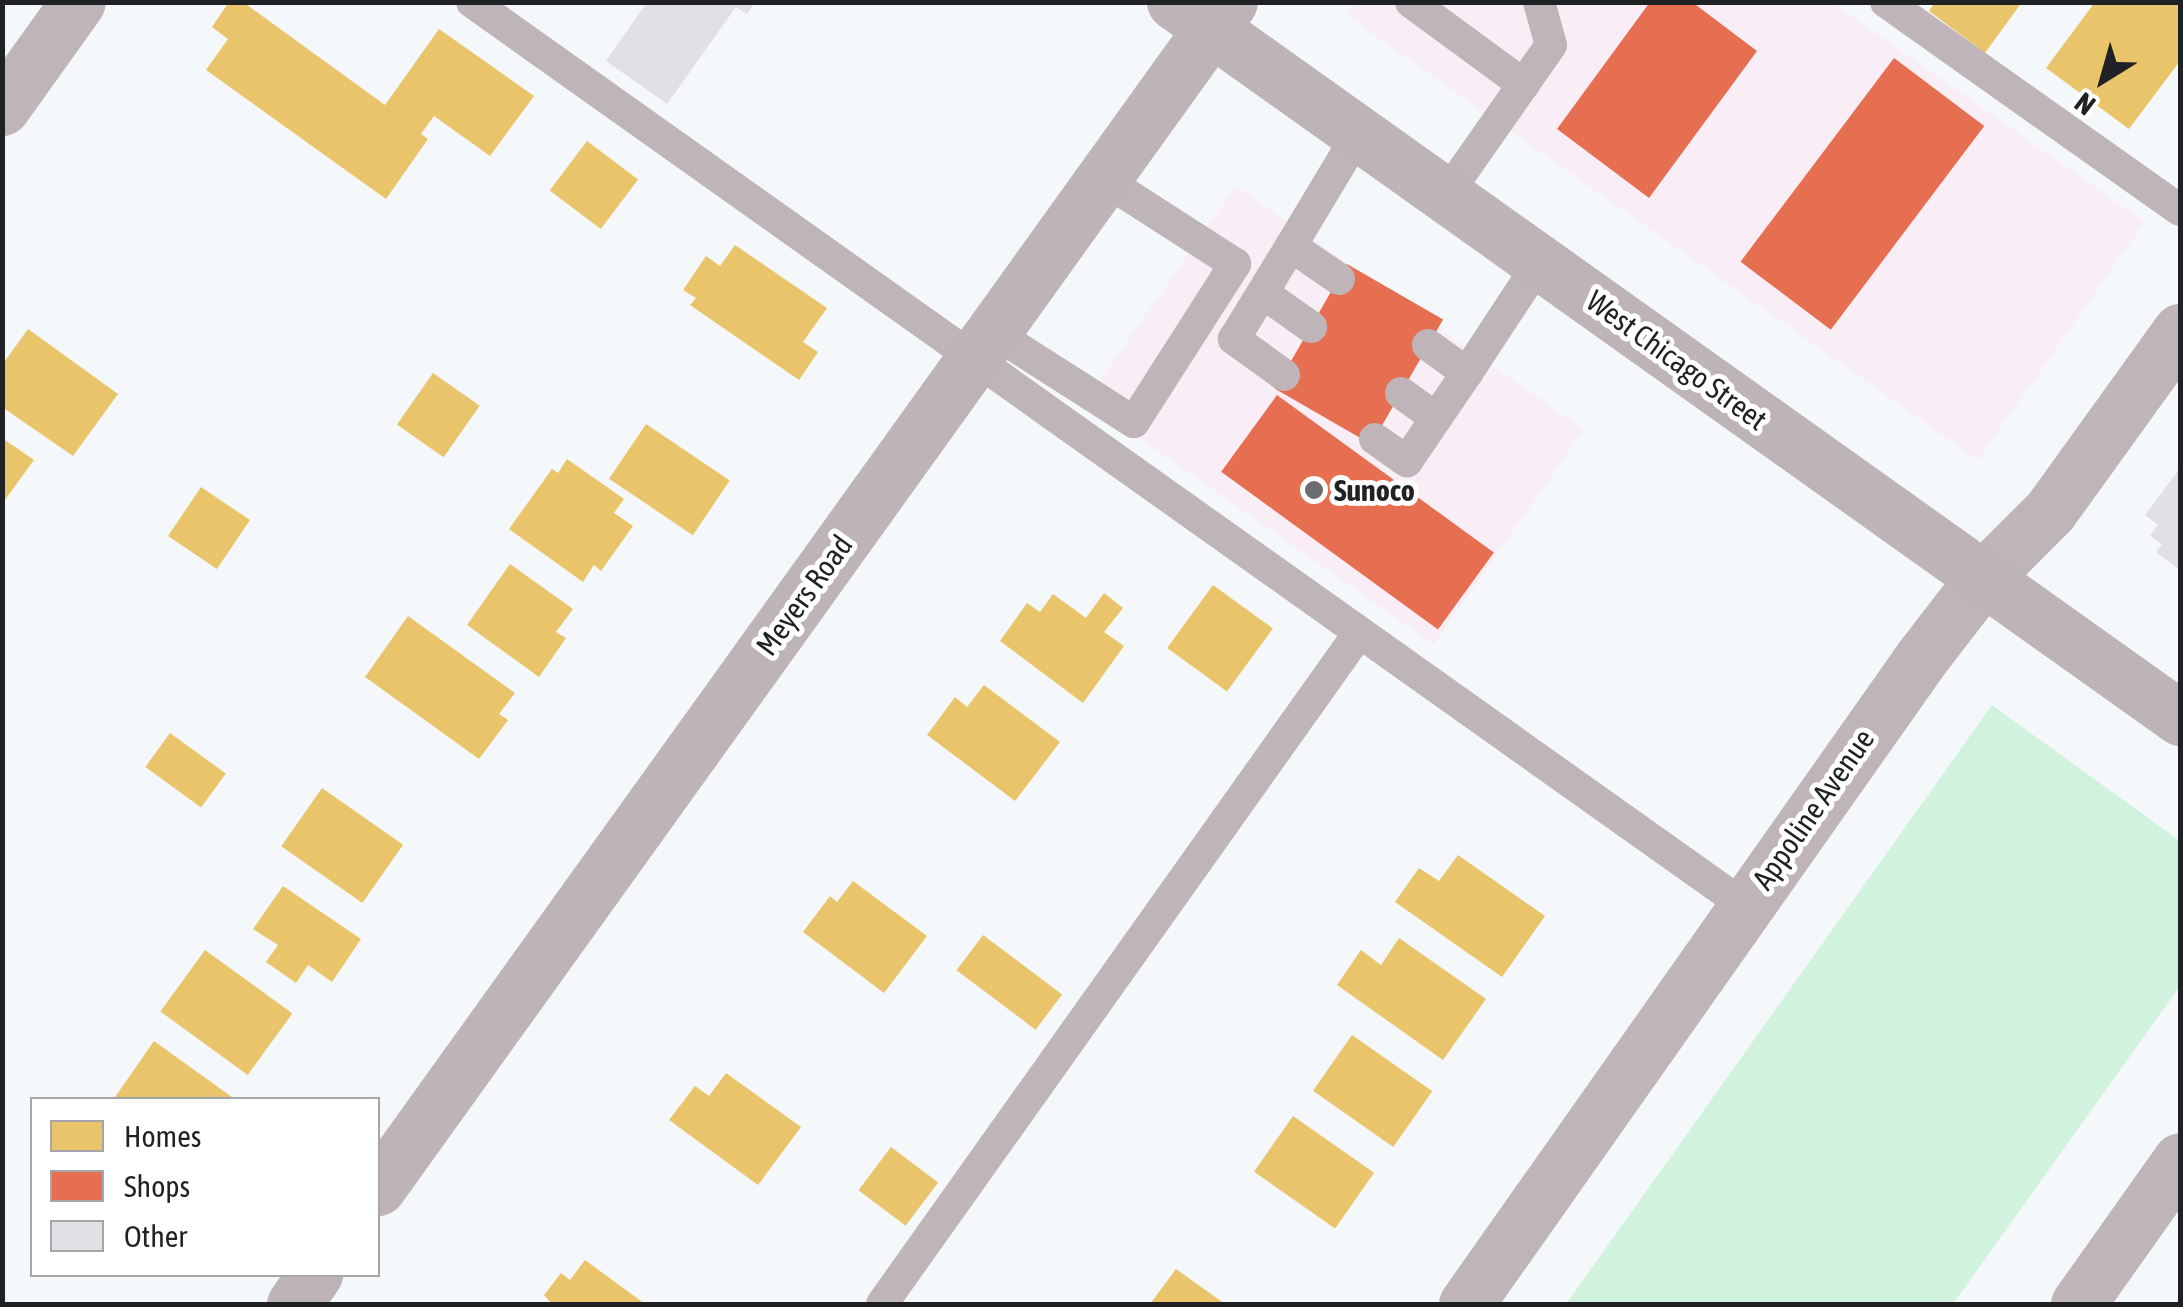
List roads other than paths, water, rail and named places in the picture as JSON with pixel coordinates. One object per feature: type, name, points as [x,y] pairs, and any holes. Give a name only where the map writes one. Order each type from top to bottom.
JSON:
[{"type":"street","points":[[2,108],[78,2]]},
{"type":"street","name":"Meyers Road","points":[[380,1185],[1103,180],[1205,11]]},
{"type":"street","name":"West Chicago Street","points":[[1205,11],[1359,134],[2180,718]]},
{"type":"street","name":"Appoline Avenue","points":[[1466,1304],[1744,906],[1982,578],[2050,512],[2180,330]]},
{"type":"street","points":[[2078,1304],[2180,1160]]},
{"type":"street","points":[[294,1304],[314,1277]]},
{"type":"lane","points":[[472,2],[983,346],[1359,633],[1744,906]]},
{"type":"lane","points":[[1411,2],[1524,85]]},
{"type":"lane","points":[[1446,195],[1551,44],[1539,2]]},
{"type":"lane","points":[[1886,2],[2180,210]]},
{"type":"lane","points":[[1284,375],[1234,339],[1359,134]]},
{"type":"lane","points":[[983,346],[1134,422],[1235,264],[1103,180]]},
{"type":"lane","points":[[1291,246],[1339,279]]},
{"type":"lane","points":[[1375,439],[1406,461],[1540,262]]},
{"type":"lane","points":[[1216,294],[1312,327]]},
{"type":"lane","points":[[1428,345],[1467,373]]},
{"type":"lane","points":[[1401,393],[1436,418]]},
{"type":"lane","points":[[882,1304],[1359,633]]},
{"type":"place","name":"Sunoco","points":[[1314,490]]}]
